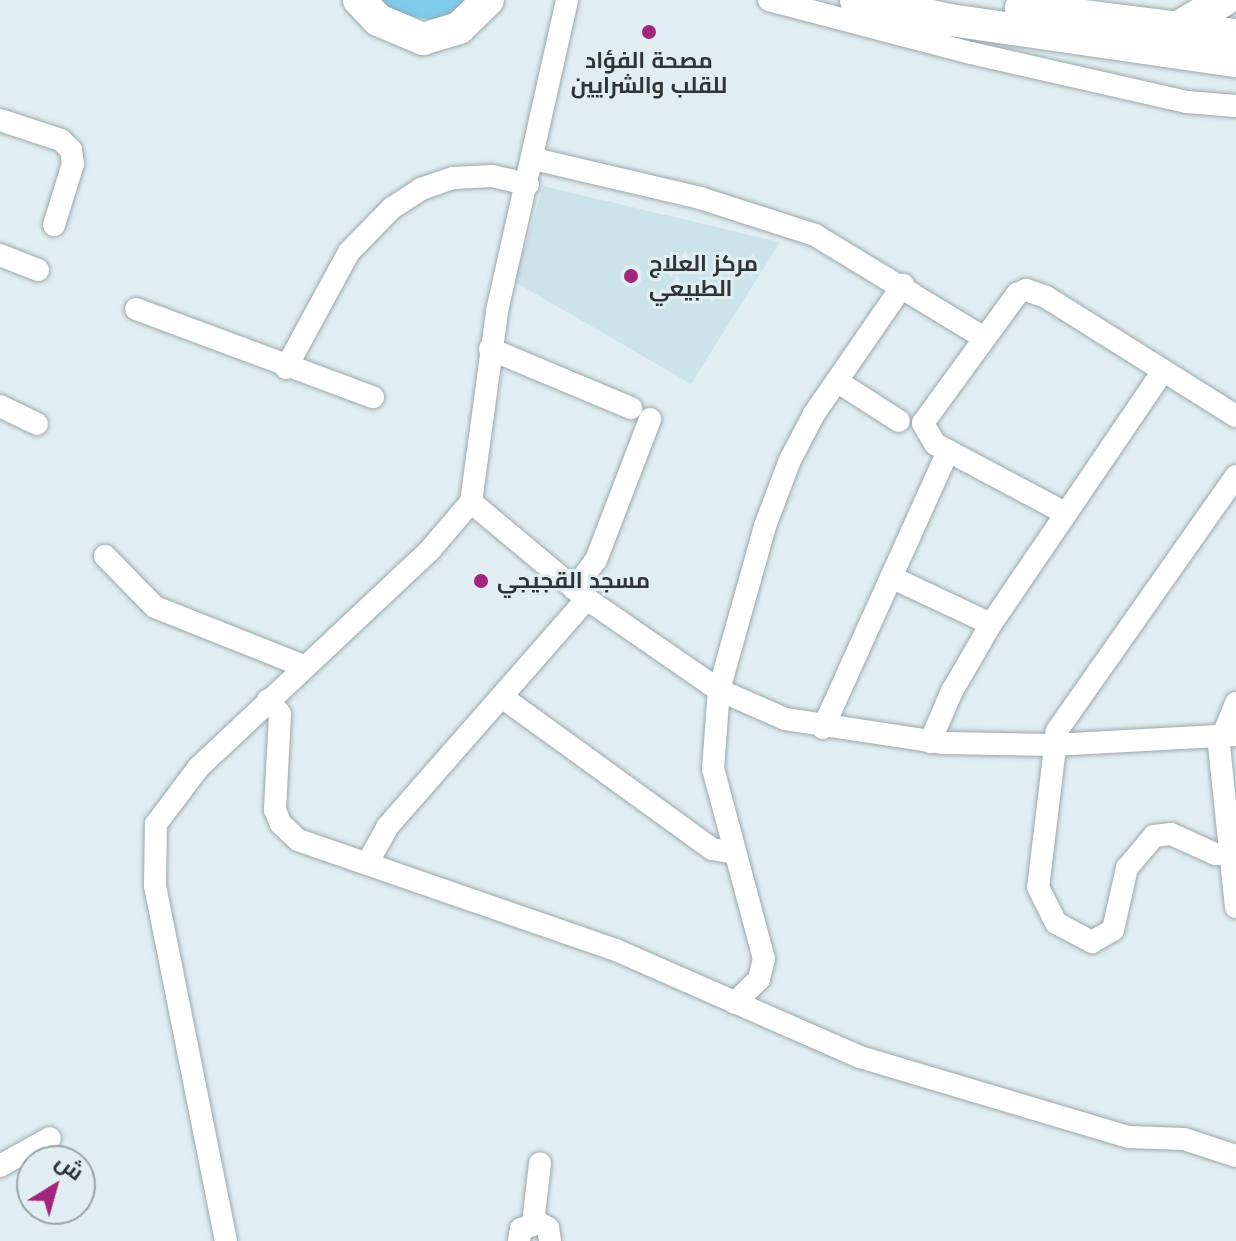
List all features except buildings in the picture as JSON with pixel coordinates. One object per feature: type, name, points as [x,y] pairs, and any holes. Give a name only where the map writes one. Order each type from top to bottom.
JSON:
[{"type":"highway","points":[[359,0],[378,20],[423,39],[459,28],[488,0]]},
{"type":"highway","points":[[856,0],[950,20],[1236,61]]},
{"type":"highway","points":[[957,0],[1236,35]]},
{"type":"highway","points":[[1177,28],[1224,0]]},
{"type":"street","points":[[226,1241],[155,885],[152,845],[166,805],[303,666],[430,550],[471,502],[479,473],[490,349],[567,0]]},
{"type":"street","points":[[769,0],[971,53],[1187,102],[1236,106]]},
{"type":"street","points":[[0,120],[61,140],[71,150],[73,164],[54,225]]},
{"type":"street","points":[[534,159],[755,214],[815,235],[903,285],[983,337]]},
{"type":"street","points":[[286,368],[349,252],[392,208],[453,178],[492,176],[528,184]]},
{"type":"street","points":[[0,255],[38,270]]},
{"type":"street","points":[[735,1003],[759,979],[764,959],[713,769],[719,690],[782,481],[802,436],[903,285]]},
{"type":"street","points":[[1065,513],[935,444],[923,423],[1007,304],[1026,290],[1046,297],[1236,416]]},
{"type":"street","points":[[136,309],[286,368],[373,397]]},
{"type":"street","points":[[368,862],[388,826],[502,697],[581,594],[596,560],[640,413],[490,349]]},
{"type":"street","points":[[930,742],[952,691],[991,624],[1163,371]]},
{"type":"street","points":[[838,382],[899,421]]},
{"type":"street","points":[[0,406],[37,424]]},
{"type":"street","points":[[823,728],[948,451]]},
{"type":"street","points":[[1233,856],[1171,834],[1154,836],[1127,868],[1116,924],[1109,935],[1092,942],[1063,930],[1044,907],[1037,877],[1053,745],[1236,476]]},
{"type":"street","points":[[471,502],[581,594],[719,690],[762,712],[823,728],[930,742],[1053,745],[1228,736]]},
{"type":"street","points":[[105,556],[155,607],[303,666]]},
{"type":"street","points":[[891,577],[991,624]]},
{"type":"street","points":[[502,697],[712,849],[735,853]]},
{"type":"street","points":[[268,700],[280,714],[275,810],[281,824],[298,840],[616,950],[860,1057],[1129,1137],[1184,1139],[1236,1156]]},
{"type":"street","points":[[1236,703],[1228,736],[1236,907]]},
{"type":"street","points":[[0,1166],[50,1138]]},
{"type":"street","points":[[533,1223],[540,1163]]},
{"type":"street","points":[[519,1241],[521,1229],[533,1223],[548,1228],[550,1241]]},
{"type":"shaded area","points":[[380,0],[479,0],[440,21],[399,15]]},
{"type":"shaded area","points":[[543,186],[780,242],[691,384],[515,282]]},
{"type":"place","name":"مصحة الفؤاد للقلب والشرايين","points":[[649,32]]},
{"type":"place","name":"مركز العلاج الطبيعي","points":[[631,276]]},
{"type":"place","name":"مسجد القجيجي","points":[[481,581]]}]
